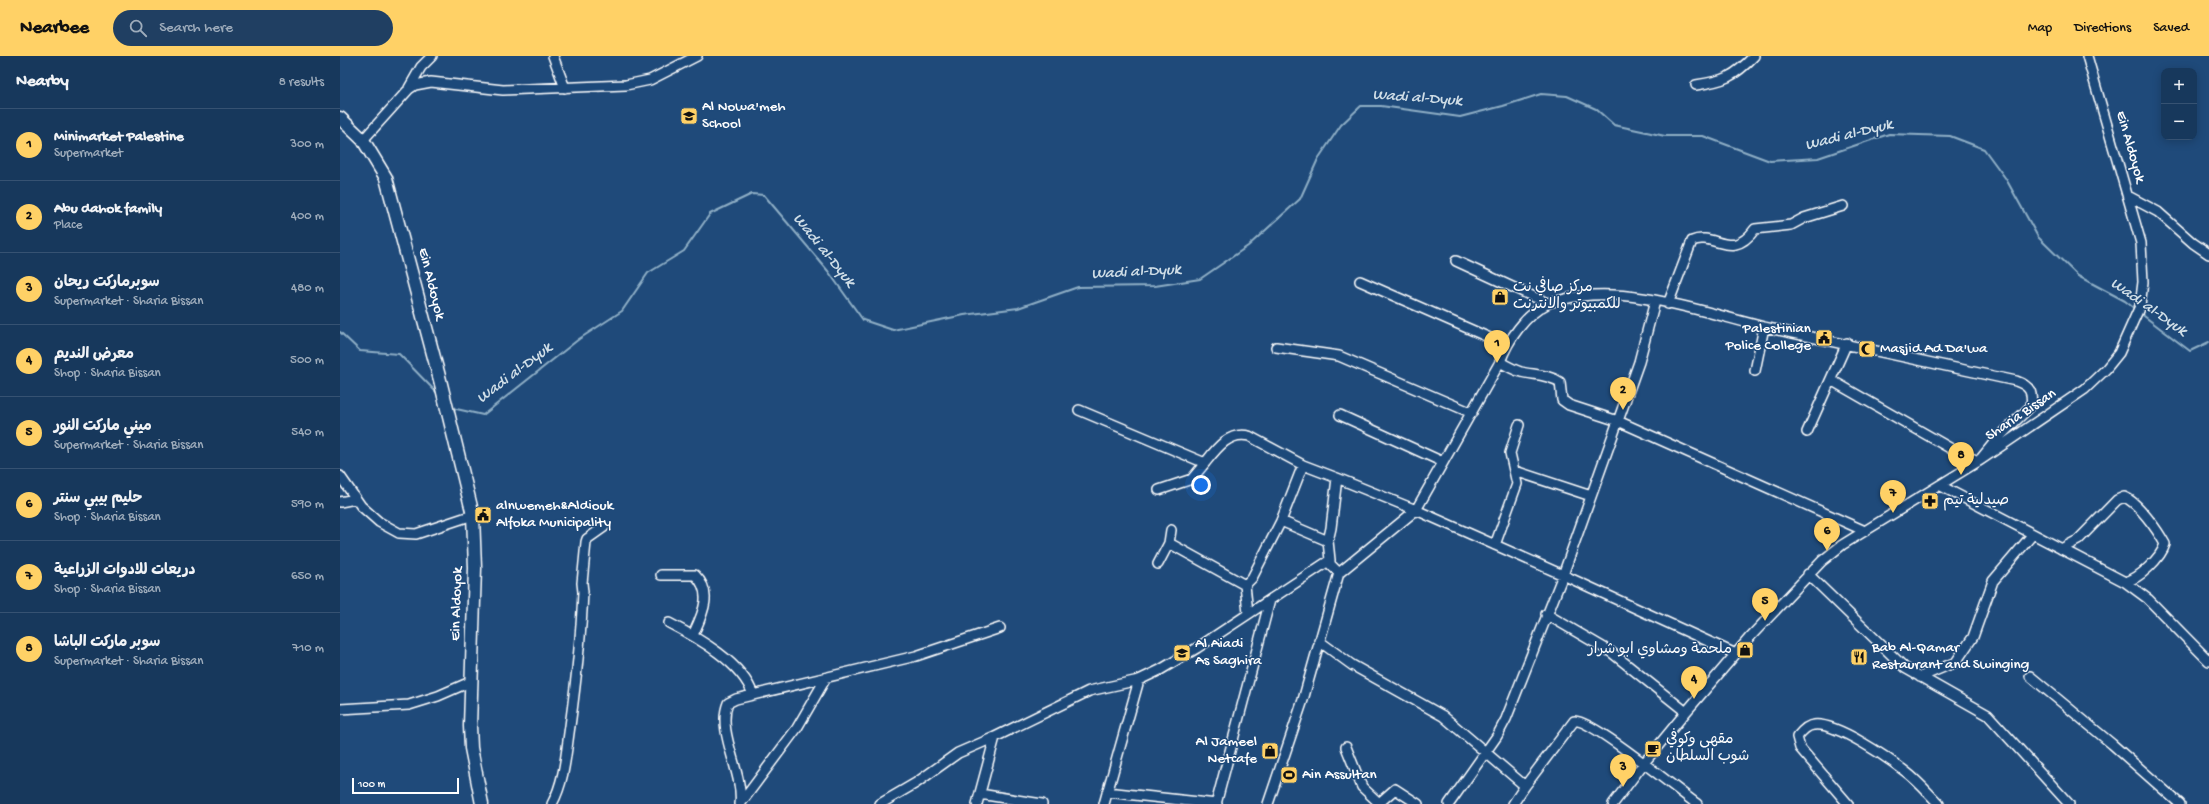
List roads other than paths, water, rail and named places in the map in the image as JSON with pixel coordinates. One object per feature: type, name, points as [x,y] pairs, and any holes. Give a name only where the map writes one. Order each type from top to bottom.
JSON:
[{"type":"main road","name":"Ein Aldoyok","points":[[340,118],[363,140],[386,178],[442,390],[473,515],[475,568],[470,682],[471,748],[482,804]]},
{"type":"street","points":[[409,89],[421,67],[432,56]]},
{"type":"street","points":[[553,56],[565,88]]},
{"type":"street","points":[[363,140],[415,84],[431,82],[496,90],[626,85],[650,80],[697,56]]},
{"type":"street","points":[[1696,85],[1722,81],[1744,66],[1754,56]]},
{"type":"street","name":"Ein Aldoyok","points":[[2087,56],[2128,196],[2167,218],[2193,243],[2209,254]]},
{"type":"street","name":"Sharia Bissan","points":[[1613,804],[1644,762],[1686,712],[1736,654],[1822,560],[1864,531],[1942,486],[1979,461],[2092,382],[2119,353],[2137,316],[2144,282],[2141,243],[2128,196]]},
{"type":"street","points":[[1668,304],[1692,241],[1700,239],[1737,244],[1749,238],[1755,229],[1791,224],[1804,218],[1843,206]]},
{"type":"street","points":[[2134,217],[2147,206]]},
{"type":"street","points":[[1456,261],[1547,303]]},
{"type":"street","points":[[1360,281],[1506,346]]},
{"type":"street","points":[[1268,804],[1303,700],[1319,641],[1340,574],[1416,510],[1500,362],[1506,346],[1527,319],[1547,303],[1596,294],[1616,294],[1655,301],[1764,327],[1847,343],[1956,367],[2026,385],[2032,392],[2031,406],[1996,440],[1979,461],[1962,455],[1831,380]]},
{"type":"street","points":[[1449,804],[1496,736],[1512,704],[1546,614],[1563,575],[1639,362],[1655,301]]},
{"type":"street","points":[[1755,371],[1764,327]]},
{"type":"street","points":[[1807,432],[1847,343]]},
{"type":"street","points":[[1276,347],[1339,356],[1472,413]]},
{"type":"street","points":[[1500,362],[1518,371],[1532,372],[1556,379],[1560,382],[1562,400],[1569,405],[1618,421],[1864,531]]},
{"type":"street","points":[[1079,410],[1205,463]]},
{"type":"street","points":[[1340,415],[1443,462]]},
{"type":"street","points":[[1495,545],[1517,484],[1515,471],[1511,466],[1510,453],[1519,425]]},
{"type":"street","points":[[1159,490],[1192,479],[1228,439],[1234,435],[1242,434],[1249,436],[1303,464],[1416,510],[1736,654]]},
{"type":"street","points":[[1245,585],[1252,578],[1281,521],[1303,464]]},
{"type":"street","points":[[1515,471],[1590,496]]},
{"type":"street","points":[[340,476],[355,499],[379,522],[395,531],[407,534],[424,531],[473,515]]},
{"type":"street","points":[[1337,478],[1332,528],[1328,541],[1330,564],[1340,574]]},
{"type":"street","points":[[1942,486],[2125,582],[2148,599],[2209,661]]},
{"type":"street","points":[[2061,549],[2078,540],[2117,500],[2124,497],[2131,500],[2165,544],[2161,553],[2146,568],[2131,581],[2125,582]]},
{"type":"street","points":[[340,502],[355,499]]},
{"type":"street","points":[[1281,521],[1328,541]]},
{"type":"street","points":[[552,804],[560,787],[580,649],[583,592],[582,584],[586,542],[587,539],[604,528]]},
{"type":"street","points":[[1158,564],[1169,543],[1171,530]]},
{"type":"street","points":[[1920,677],[1956,662],[1973,637],[1993,581],[2033,534]]},
{"type":"street","points":[[1169,543],[1245,585]]},
{"type":"street","points":[[880,804],[916,783],[958,754],[1089,692],[1139,680],[1180,658],[1330,560]]},
{"type":"street","points":[[661,574],[696,575],[702,583],[705,589],[705,604],[693,635]]},
{"type":"street","points":[[1808,574],[1905,668],[1988,716],[2069,804]]},
{"type":"street","points":[[1245,585],[1248,613]]},
{"type":"street","points":[[1107,792],[1216,804],[1270,600]]},
{"type":"street","points":[[1546,614],[1611,652],[1686,712]]},
{"type":"street","points":[[669,623],[693,635],[719,653],[751,687],[753,695]]},
{"type":"street","points":[[740,803],[735,766],[725,721],[725,710],[728,704],[753,695],[916,656],[1000,628]]},
{"type":"street","points":[[1319,641],[1352,665],[1443,716],[1484,753],[1525,786]]},
{"type":"street","points":[[2030,676],[2112,744],[2180,804]]},
{"type":"street","points":[[740,803],[797,728],[826,678]]},
{"type":"street","points":[[1104,804],[1139,680]]},
{"type":"street","points":[[340,708],[410,705],[438,696],[470,682]]},
{"type":"street","points":[[1513,804],[1574,721],[1578,720],[1590,725],[1644,762],[1697,804]]},
{"type":"street","points":[[1848,804],[1800,748],[1797,737],[1807,727],[1814,725],[1829,727],[1881,753],[1907,773],[1939,804]]},
{"type":"street","points":[[977,804],[995,737]]},
{"type":"street","points":[[1346,747],[1362,787],[1379,804],[1395,789],[1418,804]]},
{"type":"street","points":[[980,794],[1042,804]]},
{"type":"waterway","name":"Wadi al-Dyuk","points":[[452,408],[483,415],[579,339],[622,311],[648,273],[684,251],[710,214],[752,194],[764,195],[828,271],[863,320],[893,330],[964,315],[1018,308],[1078,287],[1155,286],[1200,279],[1248,246],[1300,199],[1318,159],[1341,125],[1361,106],[1381,106],[1460,117],[1541,94],[1567,96],[1596,109],[1614,125],[1665,136],[1703,136],[1770,161],[1818,158],[1889,134],[1950,136],[1984,149],[2006,179],[2038,237],[2078,276],[2125,301],[2135,309]]},
{"type":"waterway","name":"Wadi al-Dyuk","points":[[2140,313],[2190,351],[2209,342]]},
{"type":"waterway","name":"Wadi al-Dyuk","points":[[340,332],[360,351],[399,354],[438,394]]},
{"type":"place","name":"Al Nowa'meh School","points":[[689,116]]},
{"type":"place","name":"مركز صافي نت للكمبيوتر والانترنت","points":[[1500,297]]},
{"type":"place","name":"Palestinian Police College","points":[[1824,338]]},
{"type":"place","name":"Masjid Ad Da'wa","points":[[1867,349]]},
{"type":"place","name":"Minimarket Palestine","points":[[1497,363]]},
{"type":"place","name":"Abu dahok family","points":[[1623,410]]},
{"type":"place","name":"سوبر ماركت الباشا","points":[[1961,475]]},
{"type":"place","name":"صيدلية تيم","points":[[1930,501]]},
{"type":"place","name":"دريعات للادوات الزراعية","points":[[1893,513]]},
{"type":"place","name":"alnwemeh&Aldiouk Alfoka Municipality","points":[[483,515]]},
{"type":"place","name":"حليم بيبي سنتر","points":[[1827,551]]},
{"type":"place","name":"ميني ماركت النور","points":[[1765,621]]},
{"type":"place","name":"ملحمة ومشاوي ابو شرار","points":[[1745,650]]},
{"type":"place","name":"Al Aiadi As Saghira","points":[[1182,653]]},
{"type":"place","name":"Bab Al-Qamar Restaurant and Swinging","points":[[1859,657]]},
{"type":"place","name":"معرض النديم","points":[[1694,699]]},
{"type":"place","name":"مقهى وكوفي شوب السلطان","points":[[1653,749]]},
{"type":"place","name":"Al Jameel Netcafe","points":[[1270,751]]},
{"type":"place","name":"Ain Assultan","points":[[1289,775]]},
{"type":"place","name":"سوبرماركت ريحان","points":[[1623,787]]}]
